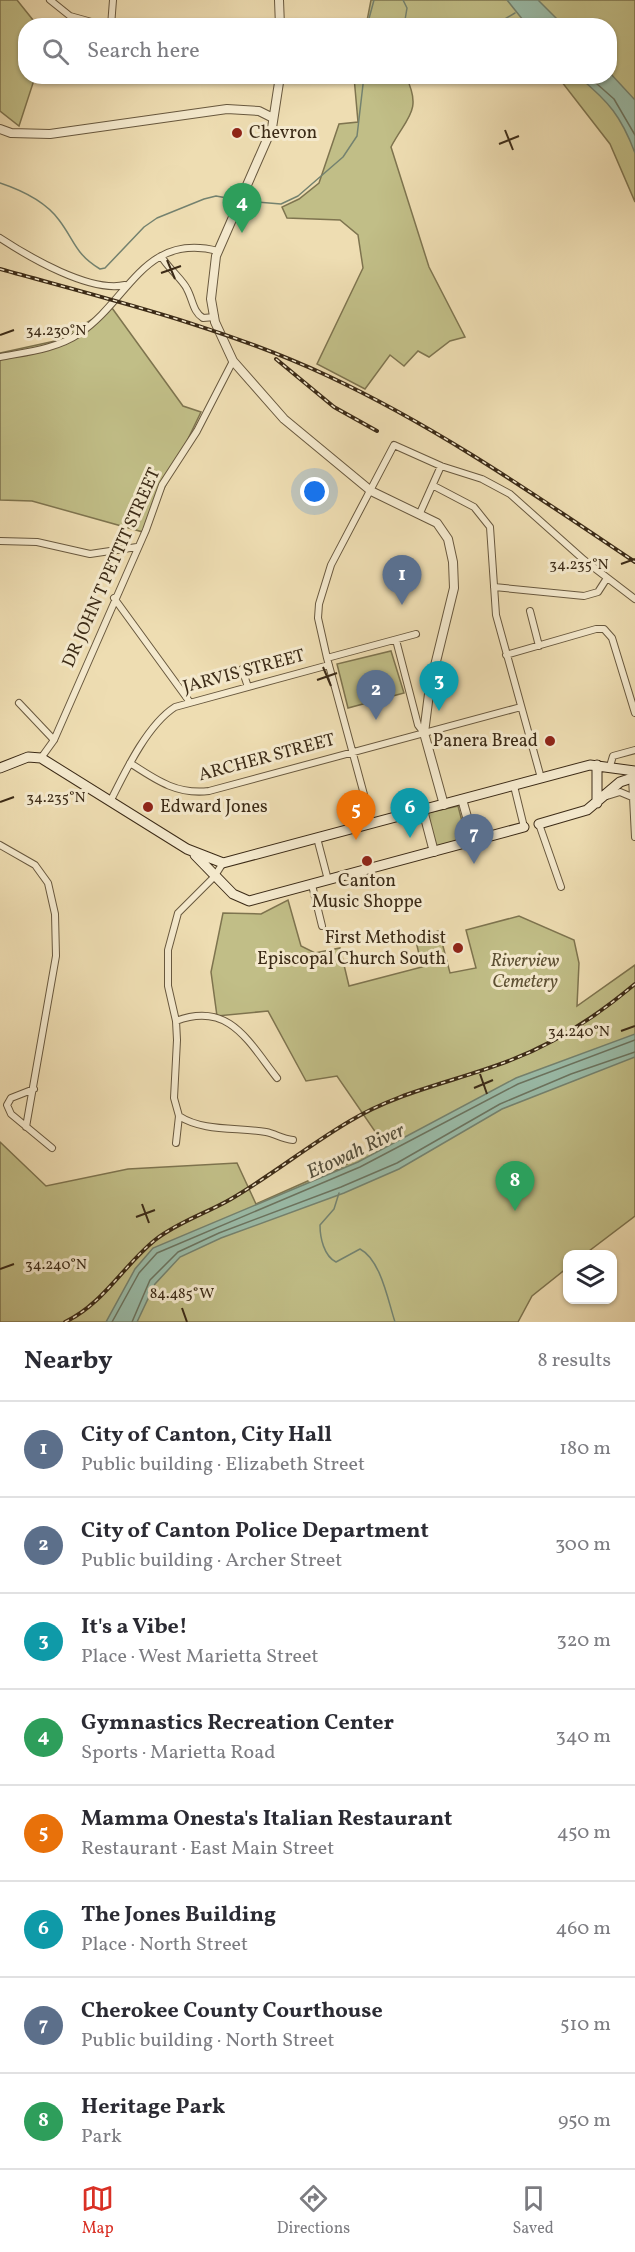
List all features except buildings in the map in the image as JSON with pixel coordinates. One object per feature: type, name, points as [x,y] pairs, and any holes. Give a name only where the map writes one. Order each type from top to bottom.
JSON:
[{"type":"main road","points":[[0,768],[27,757],[41,758],[193,852],[223,863],[597,765],[610,766],[634,775]]},
{"type":"main road","points":[[597,765],[598,801]]},
{"type":"main road","points":[[539,824],[580,813],[620,782],[634,775]]},
{"type":"main road","points":[[193,852],[214,877],[243,899],[254,900],[524,827]]},
{"type":"street","points":[[50,0],[64,13],[80,18]]},
{"type":"street","points":[[112,18],[113,0]]},
{"type":"street","points":[[279,0],[280,18]]},
{"type":"street","points":[[278,84],[273,118],[264,149],[218,251],[211,299],[214,317],[219,335],[233,362],[284,419],[371,491],[420,513],[442,529],[448,539],[455,578],[430,686],[424,733]]},
{"type":"street","points":[[0,129],[11,133],[50,134],[227,109],[259,111],[273,118]]},
{"type":"street","points":[[0,238],[39,262],[88,283],[106,288],[125,285]]},
{"type":"street","points":[[0,357],[54,345],[76,335],[102,315],[125,285],[161,256],[190,247],[218,251]]},
{"type":"street","points":[[161,256],[171,272],[187,287],[197,314],[203,318],[214,317]]},
{"type":"street","name":"DR JOHN T PETTIT STREET","points":[[41,758],[54,740],[162,485],[197,431],[233,362]]},
{"type":"street","points":[[372,824],[318,618],[319,604],[331,565],[394,445],[441,466],[482,479],[510,494],[635,599]]},
{"type":"street","points":[[420,513],[441,466]]},
{"type":"street","points":[[434,486],[474,507],[487,521],[491,535],[496,615],[541,778]]},
{"type":"street","points":[[0,541],[37,542],[90,554],[137,548]]},
{"type":"street","points":[[494,587],[584,596],[598,592],[608,578]]},
{"type":"street","points":[[114,598],[189,701]]},
{"type":"street","points":[[530,611],[539,646]]},
{"type":"street","points":[[506,655],[596,629],[608,633],[635,712]]},
{"type":"street","points":[[327,658],[416,634]]},
{"type":"street","points":[[396,640],[418,724],[424,733],[444,805]]},
{"type":"street","name":"JARVIS STREET","points":[[110,802],[130,763],[164,714],[189,701],[329,665]]},
{"type":"street","points":[[242,669],[248,687]]},
{"type":"street","points":[[19,703],[54,740]]},
{"type":"street","name":"ARCHER STREET","points":[[130,763],[172,789],[193,793],[237,785],[318,760],[521,707]]},
{"type":"street","points":[[610,766],[614,756],[635,750]]},
{"type":"street","points":[[634,775],[632,797],[635,837]]},
{"type":"street","points":[[514,786],[524,827],[539,824],[561,887]]},
{"type":"street","points":[[598,801],[620,792],[632,797]]},
{"type":"street","points":[[462,800],[474,842]]},
{"type":"street","points":[[423,810],[434,852]]},
{"type":"street","points":[[316,838],[328,880]]},
{"type":"street","points":[[0,845],[35,865],[48,883],[55,914],[56,956],[26,1127]]},
{"type":"street","points":[[176,1143],[179,1116],[174,1098],[178,1063],[176,1022],[170,999],[168,950],[174,926],[184,904],[214,877],[223,863]]},
{"type":"street","points":[[312,885],[322,926]]},
{"type":"street","points":[[176,1022],[191,1016],[213,1015],[230,1023],[277,1078]]},
{"type":"street","points":[[34,1089],[17,1094],[7,1105],[11,1114],[52,1149]]},
{"type":"street","points":[[179,1116],[192,1123],[268,1132],[279,1139],[293,1140]]},
{"type":"green space","points":[[0,0],[17,0],[31,18],[18,18],[18,84],[33,84],[19,126],[0,111]]},
{"type":"green space","points":[[371,0],[635,0],[635,202],[610,144],[563,84],[617,84],[617,18],[368,18]]},
{"type":"green space","points":[[355,84],[409,84],[413,106],[407,121],[391,147],[429,267],[465,337],[450,341],[429,357],[418,351],[404,366],[390,355],[365,389],[317,364],[363,268],[358,235],[340,220],[287,218],[282,207],[299,199],[319,183],[339,124],[358,122]]},
{"type":"green space","points":[[112,308],[183,406],[201,412],[143,532],[32,501],[0,500],[0,353],[55,341]]},
{"type":"green space","points":[[391,651],[404,693],[348,708],[337,664]]},
{"type":"green space","points":[[458,806],[467,840],[436,848],[427,813]]},
{"type":"green space","name":"Riverview Cemetery","points":[[288,900],[301,946],[315,953],[340,948],[349,986],[422,967],[415,937],[439,931],[450,973],[476,968],[466,930],[519,916],[574,940],[579,963],[577,1006],[635,965],[635,1216],[590,1250],[563,1250],[563,1271],[532,1296],[518,1322],[0,1322],[0,1142],[46,1186],[128,1169],[237,1163],[256,1204],[310,1180],[330,1174],[383,1143],[337,1076],[306,1081],[268,1011],[217,1016],[211,972],[223,913],[261,914]]},
{"type":"water","points":[[507,0],[538,0],[556,18],[521,18]]},
{"type":"water","points":[[617,81],[635,100],[635,153],[619,119],[587,84],[617,84]]},
{"type":"water","name":"Etowah River","points":[[635,1034],[635,1057],[502,1109],[399,1169],[344,1193],[221,1238],[180,1257],[155,1284],[137,1322],[106,1322],[135,1269],[153,1248],[358,1162],[516,1078]]},
{"type":"waterway","points":[[369,18],[374,0]]},
{"type":"waterway","points":[[403,0],[407,8],[405,18]]},
{"type":"waterway","points":[[507,18],[515,13]]},
{"type":"waterway","points":[[243,201],[281,204],[298,196],[343,157],[357,136],[363,84]]},
{"type":"waterway","points":[[0,183],[24,193],[47,207],[59,220],[85,258],[100,269],[105,268],[144,227],[157,218],[216,196],[238,200]]},
{"type":"waterway","points":[[339,1193],[334,1209],[320,1225],[328,1256],[336,1262],[360,1249],[367,1254],[383,1282],[395,1322]]},
{"type":"railway","points":[[0,269],[207,329],[328,376],[447,440],[523,487],[635,562]]},
{"type":"railway","points":[[276,359],[334,407],[377,431]]},
{"type":"railway","points":[[65,1322],[102,1295],[155,1240],[231,1199],[350,1121],[388,1102],[491,1067],[545,1045],[606,1007],[635,984]]},
{"type":"place","name":"Chevron","points":[[237,133]]},
{"type":"place","name":"Gymnastics Recreation Center","points":[[242,233]]},
{"type":"place","name":"City of Canton, City Hall","points":[[402,605]]},
{"type":"place","name":"It's a Vibe!","points":[[439,711]]},
{"type":"place","name":"City of Canton Police Department","points":[[376,720]]},
{"type":"place","name":"Panera Bread","points":[[550,741]]},
{"type":"place","name":"Edward Jones","points":[[148,807]]},
{"type":"place","name":"The Jones Building","points":[[410,838]]},
{"type":"place","name":"Mamma Onesta's Italian Restaurant","points":[[356,840]]},
{"type":"place","name":"Canton Music Shoppe","points":[[367,861]]},
{"type":"place","name":"Cherokee County Courthouse","points":[[474,864]]},
{"type":"place","name":"First Methodist Episcopal Church South","points":[[458,948]]},
{"type":"place","name":"Heritage Park","points":[[515,1211]]}]
